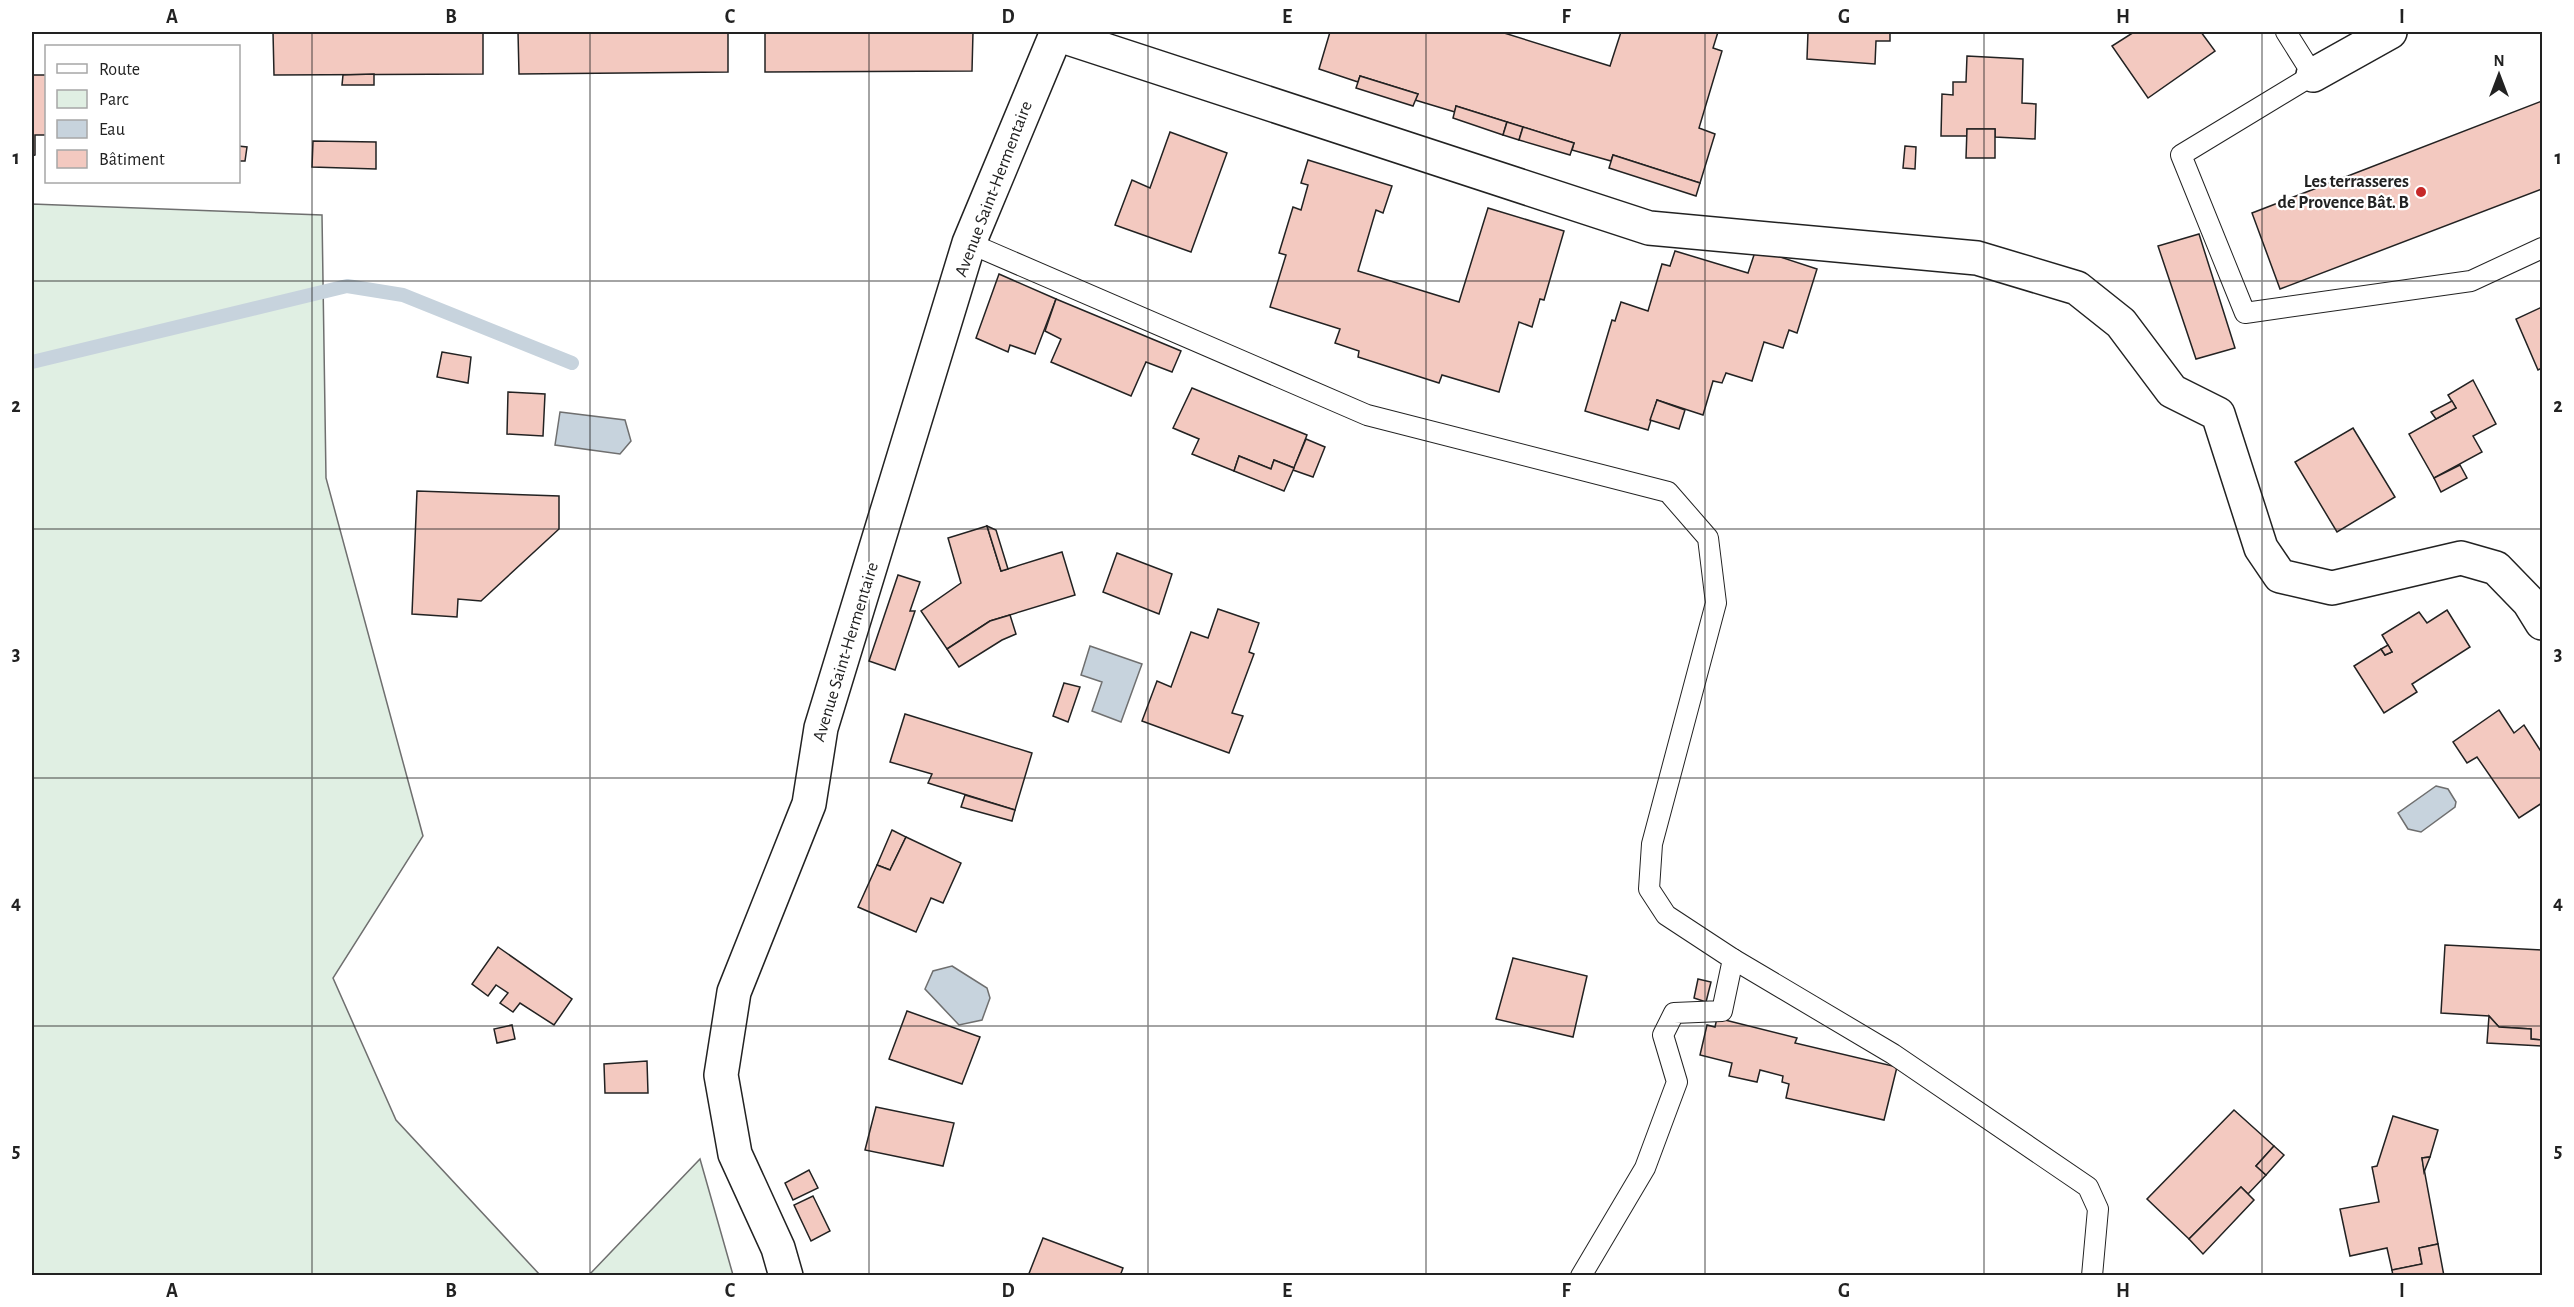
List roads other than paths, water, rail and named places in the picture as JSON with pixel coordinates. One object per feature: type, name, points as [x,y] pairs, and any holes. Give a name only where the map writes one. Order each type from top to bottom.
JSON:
[{"type":"street","points":[[2313,75],[2390,32]]},
{"type":"street","points":[[1056,33],[1649,228],[1977,258],[2077,288],[2121,323],[2172,391],[2218,414],[2261,548],[2280,576],[2332,588],[2461,558],[2496,568],[2529,602],[2542,623]]},
{"type":"street","name":"Avenue Saint-Hermentaire","points":[[786,1275],[778,1248],[735,1154],[721,1075],[734,992],[809,804],[820,728],[969,243],[1056,33]]},
{"type":"lane","points":[[2286,32],[2313,75],[2181,155],[2245,313],[2471,281],[2542,248]]},
{"type":"lane","points":[[969,243],[1367,416],[1668,492],[1708,538],[1716,603],[1652,844],[1649,889],[1665,915],[1893,1054],[2088,1187],[2097,1209],[2092,1275]]},
{"type":"lane","points":[[1581,1275],[1646,1168],[1677,1082],[1663,1035],[1674,1013],[1722,1011],[1733,958]]},
{"type":"water","points":[[560,412],[625,420],[631,441],[620,454],[555,445]]},
{"type":"water","points":[[1090,646],[1142,664],[1121,722],[1092,711],[1102,682],[1081,675]]},
{"type":"water","points":[[2436,786],[2448,789],[2456,802],[2455,807],[2421,832],[2408,829],[2398,813]]},
{"type":"water","points":[[952,966],[987,988],[990,998],[982,1020],[959,1025],[925,989],[933,971]]},
{"type":"waterway","points":[[32,362],[347,286],[403,295],[572,363]]},
{"type":"place","name":"Les terrasseres de Provence Bât. B","points":[[2421,192]]}]
